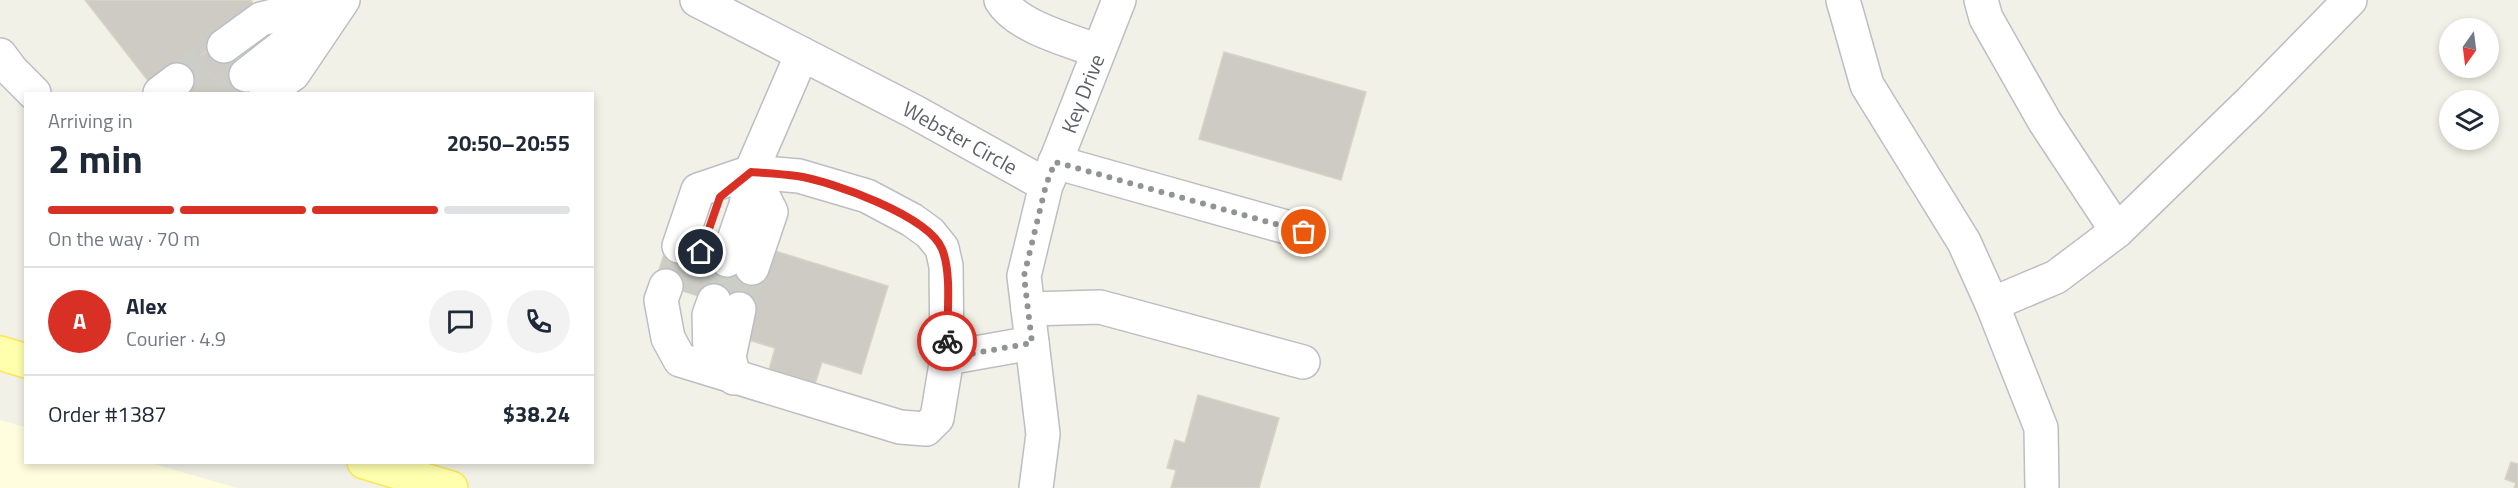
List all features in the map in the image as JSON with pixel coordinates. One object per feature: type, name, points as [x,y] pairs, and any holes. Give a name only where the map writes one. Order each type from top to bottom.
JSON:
[{"type":"main road","points":[[0,353],[24,359]]},
{"type":"main road","points":[[371,464],[451,488]]},
{"type":"street","points":[[341,0],[293,74],[242,68],[261,19],[341,0]]},
{"type":"street","name":"Webster Circle","points":[[697,0],[913,111],[1051,173],[1304,232]]},
{"type":"street","points":[[1001,0],[1014,15],[1028,23],[1098,51]]},
{"type":"street","name":"Key Drive","points":[[1051,173],[1119,0]]},
{"type":"street","points":[[1843,0],[1867,85],[1964,242],[1992,304],[2041,428],[2042,488]]},
{"type":"street","points":[[1981,0],[1986,18],[2044,122],[2117,231]]},
{"type":"street","points":[[1992,304],[2056,277],[2117,231],[2250,102],[2350,0]]},
{"type":"street","points":[[751,172],[771,212],[715,257],[720,197],[751,172],[802,54]]},
{"type":"street","points":[[0,55],[33,92]]},
{"type":"street","points":[[734,378],[729,357],[702,297],[683,307],[692,352],[734,378],[900,427],[926,429],[936,418],[947,358],[946,266],[942,248],[930,233],[912,220],[867,196],[799,176],[751,172]]},
{"type":"street","points":[[1036,488],[1043,434],[1024,276],[1051,173]]},
{"type":"street","points":[[1028,309],[1100,307],[1303,362]]},
{"type":"street","points":[[947,358],[1032,343]]},
{"type":"shaded area","points":[[0,420],[24,427],[24,464],[154,464],[237,488],[0,488]]},
{"type":"building","points":[[85,0],[251,0],[254,5],[251,17],[156,91]]},
{"type":"building","points":[[220,41],[259,92],[187,92],[174,76]]},
{"type":"building","points":[[1224,52],[1366,92],[1341,180],[1199,139]]},
{"type":"building","points":[[668,242],[765,272],[753,313],[655,282]]},
{"type":"building","points":[[772,250],[888,286],[861,374],[822,362],[815,384],[769,370],[775,348],[745,339]]},
{"type":"building","points":[[1198,395],[1279,418],[1259,488],[1171,488],[1176,470],[1167,468],[1175,440],[1185,443]]},
{"type":"building","points":[[2511,462],[2518,464],[2518,488],[2514,488],[2516,483],[2505,479]]},
{"type":"tunnel","points":[[177,80],[224,46]]},
{"type":"tunnel","points":[[222,92],[246,75]]},
{"type":"tunnel","points":[[688,293],[701,252]]},
{"type":"tunnel","points":[[714,301],[727,260]]},
{"type":"tunnel","points":[[739,309],[752,268]]},
{"type":"way so far","points":[[947,341],[947,358],[1032,343],[1024,276],[1046,185],[1055,162],[1142,184],[1304,232]]},
{"type":"route","points":[[701,252],[720,197],[751,172],[799,176],[867,196],[912,220],[930,233],[942,248],[946,266],[947,341]]}]
